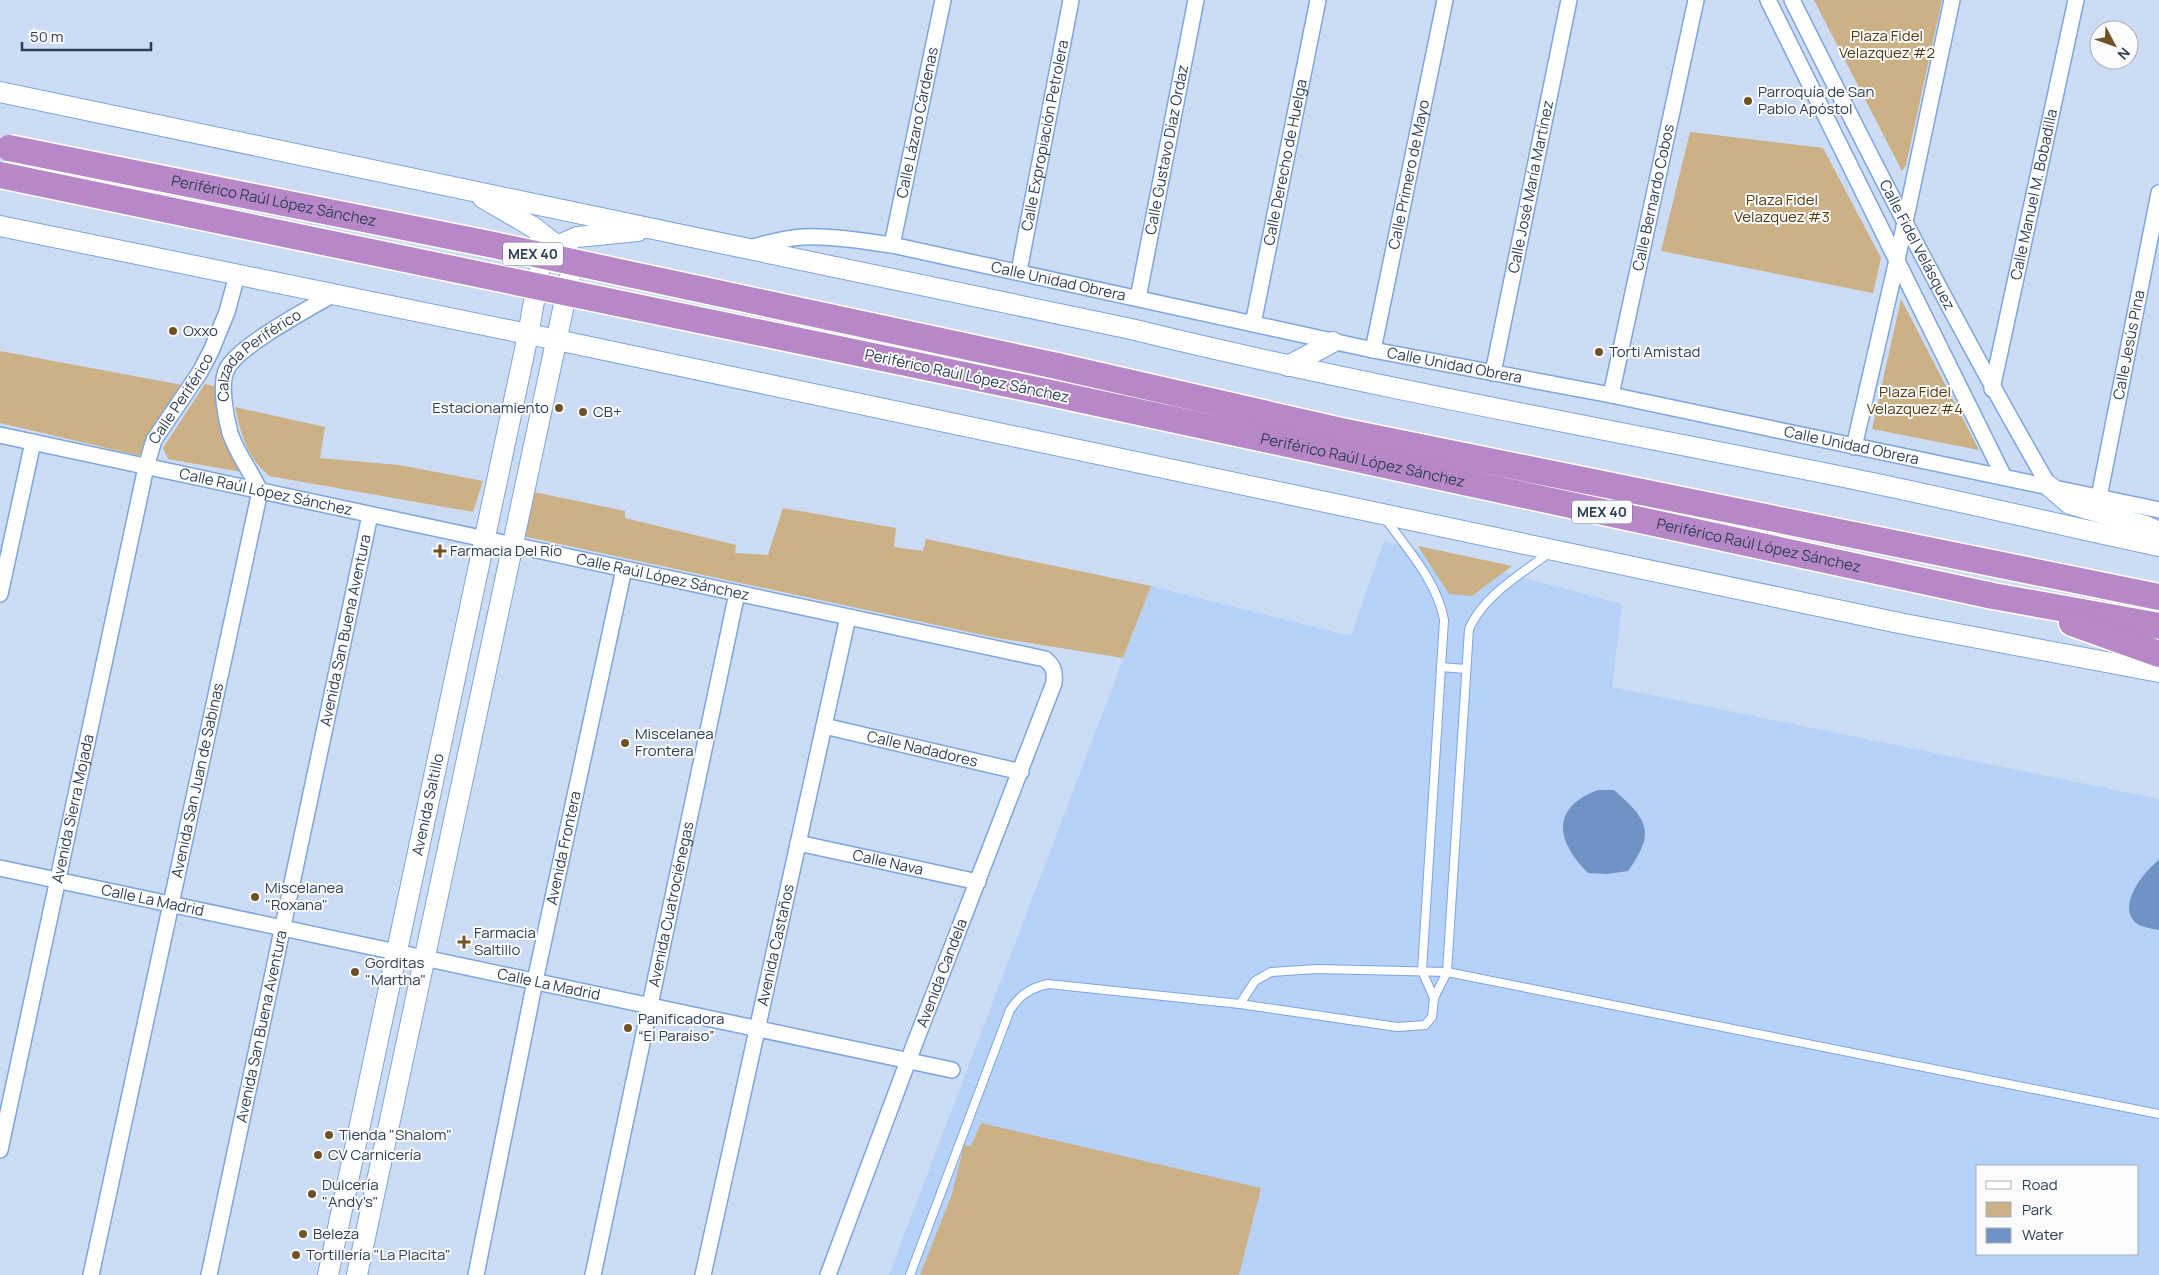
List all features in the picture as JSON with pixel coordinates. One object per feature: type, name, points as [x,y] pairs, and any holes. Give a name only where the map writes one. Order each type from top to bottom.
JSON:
[{"type":"highway","name":"Periférico Raúl López Sánchez","points":[[4,147],[489,244],[1057,366],[1341,430],[2152,594]]},
{"type":"highway","name":"Periférico Raúl López Sánchez","points":[[0,175],[1046,392],[1993,596],[2159,626]]},
{"type":"highway","points":[[1993,596],[2159,654]]},
{"type":"main road","points":[[0,92],[1132,329],[1288,366],[1487,408],[1830,474],[2159,546]]},
{"type":"main road","points":[[468,190],[532,227],[565,252],[572,267],[558,340]]},
{"type":"main road","points":[[0,226],[558,340],[1904,624],[2159,672]]},
{"type":"main road","points":[[528,334],[541,262],[557,246],[577,237],[657,229]]},
{"type":"main road","name":"Avenida Saltillo","points":[[328,1275],[528,334]]},
{"type":"main road","name":"Avenida Saltillo","points":[[357,1275],[512,545],[558,340]]},
{"type":"main road","points":[[1288,366],[1333,342]]},
{"type":"main road","points":[[2049,486],[2070,504],[2146,526],[2159,532]]},
{"type":"street","name":"Calle Lázaro Cárdenas","points":[[892,245],[943,0]]},
{"type":"street","name":"Calle Expropiación Petrolera","points":[[1019,271],[1071,0]]},
{"type":"street","name":"Calle Gustavo Díaz Ordaz","points":[[1138,298],[1196,0]]},
{"type":"street","name":"Calle Derecho de Huelga","points":[[1253,324],[1318,0]]},
{"type":"street","name":"Calle Primero de Mayo","points":[[1373,350],[1445,0]]},
{"type":"street","name":"Calle José María Martínez","points":[[1493,373],[1569,0]]},
{"type":"street","name":"Calle Bernardo Cobos","points":[[1611,395],[1696,0]]},
{"type":"street","name":"Calle Fidel Velásquez","points":[[1768,0],[2004,477]]},
{"type":"street","name":"Calle Fidel Velásquez","points":[[1792,0],[1904,224],[1992,389],[2049,486]]},
{"type":"street","points":[[1854,447],[1897,260],[1952,0]]},
{"type":"street","name":"Calle Manuel M. Bobadilla","points":[[1992,389],[2076,0]]},
{"type":"street","name":"Calle Jesús Pina","points":[[2098,497],[2159,193]]},
{"type":"street","name":"Calle Unidad Obrera","points":[[748,249],[774,242],[803,238],[835,238],[892,245],[1019,271],[1333,342],[1611,395],[2159,510]]},
{"type":"street","name":"Calle Periférico","points":[[146,467],[154,440],[212,351],[227,312],[237,275]]},
{"type":"street","name":"Calzada Periférico","points":[[260,491],[230,433],[224,395],[226,370],[233,360],[258,341],[295,316],[334,294]]},
{"type":"street","name":"Calle Raúl López Sánchez","points":[[0,435],[1045,659],[1055,670]]},
{"type":"street","points":[[0,594],[33,442]]},
{"type":"street","name":"Avenida Sierra Mojada","points":[[0,1150],[146,467]]},
{"type":"street","name":"Avenida San Juan de Sabinas","points":[[90,1275],[260,491]]},
{"type":"street","name":"Avenida San Buena Aventura","points":[[209,1275],[370,515]]},
{"type":"street","name":"Avenida Frontera","points":[[476,1275],[535,981],[624,569]]},
{"type":"street","name":"Avenida Cuatrociénegas","points":[[593,1275],[737,593]]},
{"type":"street","name":"Avenida Castaños","points":[[703,1275],[848,617]]},
{"type":"street","name":"Avenida Candela","points":[[828,1275],[908,1060],[1021,772],[1054,683],[1055,670]]},
{"type":"street","name":"Calle Nadadores","points":[[824,726],[1021,772]]},
{"type":"street","name":"Calle Nava","points":[[798,843],[978,882]]},
{"type":"street","name":"Calle La Madrid","points":[[0,868],[952,1070]]},
{"type":"lane","points":[[1381,513],[1438,595],[1444,620],[1422,971],[1434,998]]},
{"type":"lane","points":[[910,1275],[1010,1010],[1023,995],[1036,987],[1048,984],[1240,1004],[1397,1028],[1425,1025],[1432,1017],[1434,998],[1447,972],[1467,638],[1473,620],[1507,585],[1553,550]]},
{"type":"lane","points":[[1441,667],[1465,669]]},
{"type":"lane","points":[[1240,1004],[1255,981],[1270,972],[1317,969],[1447,972],[2159,1114]]},
{"type":"shaded area","points":[[1384,541],[1622,604],[1612,687],[2159,799],[2159,1275],[889,1275],[1151,586],[1351,636]]},
{"type":"green space","name":"Plaza Fidel Velazquez #2","points":[[1814,0],[1942,0],[1906,165],[1902,171]]},
{"type":"green space","name":"Plaza Fidel Velazquez #3","points":[[1690,132],[1823,148],[1881,258],[1873,293],[1661,251]]},
{"type":"green space","name":"Plaza Fidel Velazquez #4","points":[[1901,299],[1979,450],[1872,429]]},
{"type":"green space","points":[[0,351],[182,385],[141,456],[0,423]]},
{"type":"green space","points":[[205,384],[215,386],[220,420],[242,472],[168,459],[163,448]]},
{"type":"green space","points":[[235,407],[325,427],[320,458],[399,465],[483,481],[473,512],[269,476],[255,461],[246,445]]},
{"type":"green space","points":[[529,491],[625,511],[625,518],[736,545],[735,553],[768,555],[783,508],[896,528],[894,547],[923,551],[926,539],[1151,586],[1123,658],[992,637],[527,537],[521,531]]},
{"type":"green space","points":[[1418,546],[1512,566],[1472,596],[1449,594]]},
{"type":"green space","points":[[981,1123],[1261,1188],[1239,1275],[920,1275],[952,1194],[964,1145],[971,1146]]},
{"type":"water","points":[[1598,790],[1614,790],[1626,800],[1641,819],[1644,827],[1645,836],[1642,846],[1637,858],[1628,871],[1607,874],[1588,873],[1569,849],[1564,837],[1563,826],[1565,816],[1572,806],[1582,797]]},
{"type":"water","points":[[2159,860],[2159,930],[2136,923],[2131,916],[2129,908],[2134,889],[2146,872]]},
{"type":"place","name":"Parroquía de San Pablo Apóstol","points":[[1748,101]]},
{"type":"place","name":"Oxxo","points":[[173,331]]},
{"type":"place","name":"Torti Amistad","points":[[1599,352]]},
{"type":"place","name":"Estacionamiento","points":[[559,408]]},
{"type":"place","name":"CB+","points":[[583,412]]},
{"type":"place","name":"Farmacia Del Río","points":[[440,551]]},
{"type":"place","name":"Miscelanea Frontera","points":[[625,743]]},
{"type":"place","name":"Miscelanea \"Roxana\"","points":[[255,897]]},
{"type":"place","name":"Farmacia Saltillo","points":[[464,942]]},
{"type":"place","name":"Gorditas \"Martha\"","points":[[355,972]]},
{"type":"place","name":"Panificadora “El Paraíso”","points":[[628,1028]]},
{"type":"place","name":"Tienda \"Shalom\"","points":[[329,1135]]},
{"type":"place","name":"CV Carnicería","points":[[318,1155]]},
{"type":"place","name":"Dulcería \"Andy's\"","points":[[312,1194]]},
{"type":"place","name":"Beleza","points":[[303,1234]]},
{"type":"place","name":"Tortillería \"La Placita\"","points":[[296,1255]]}]
